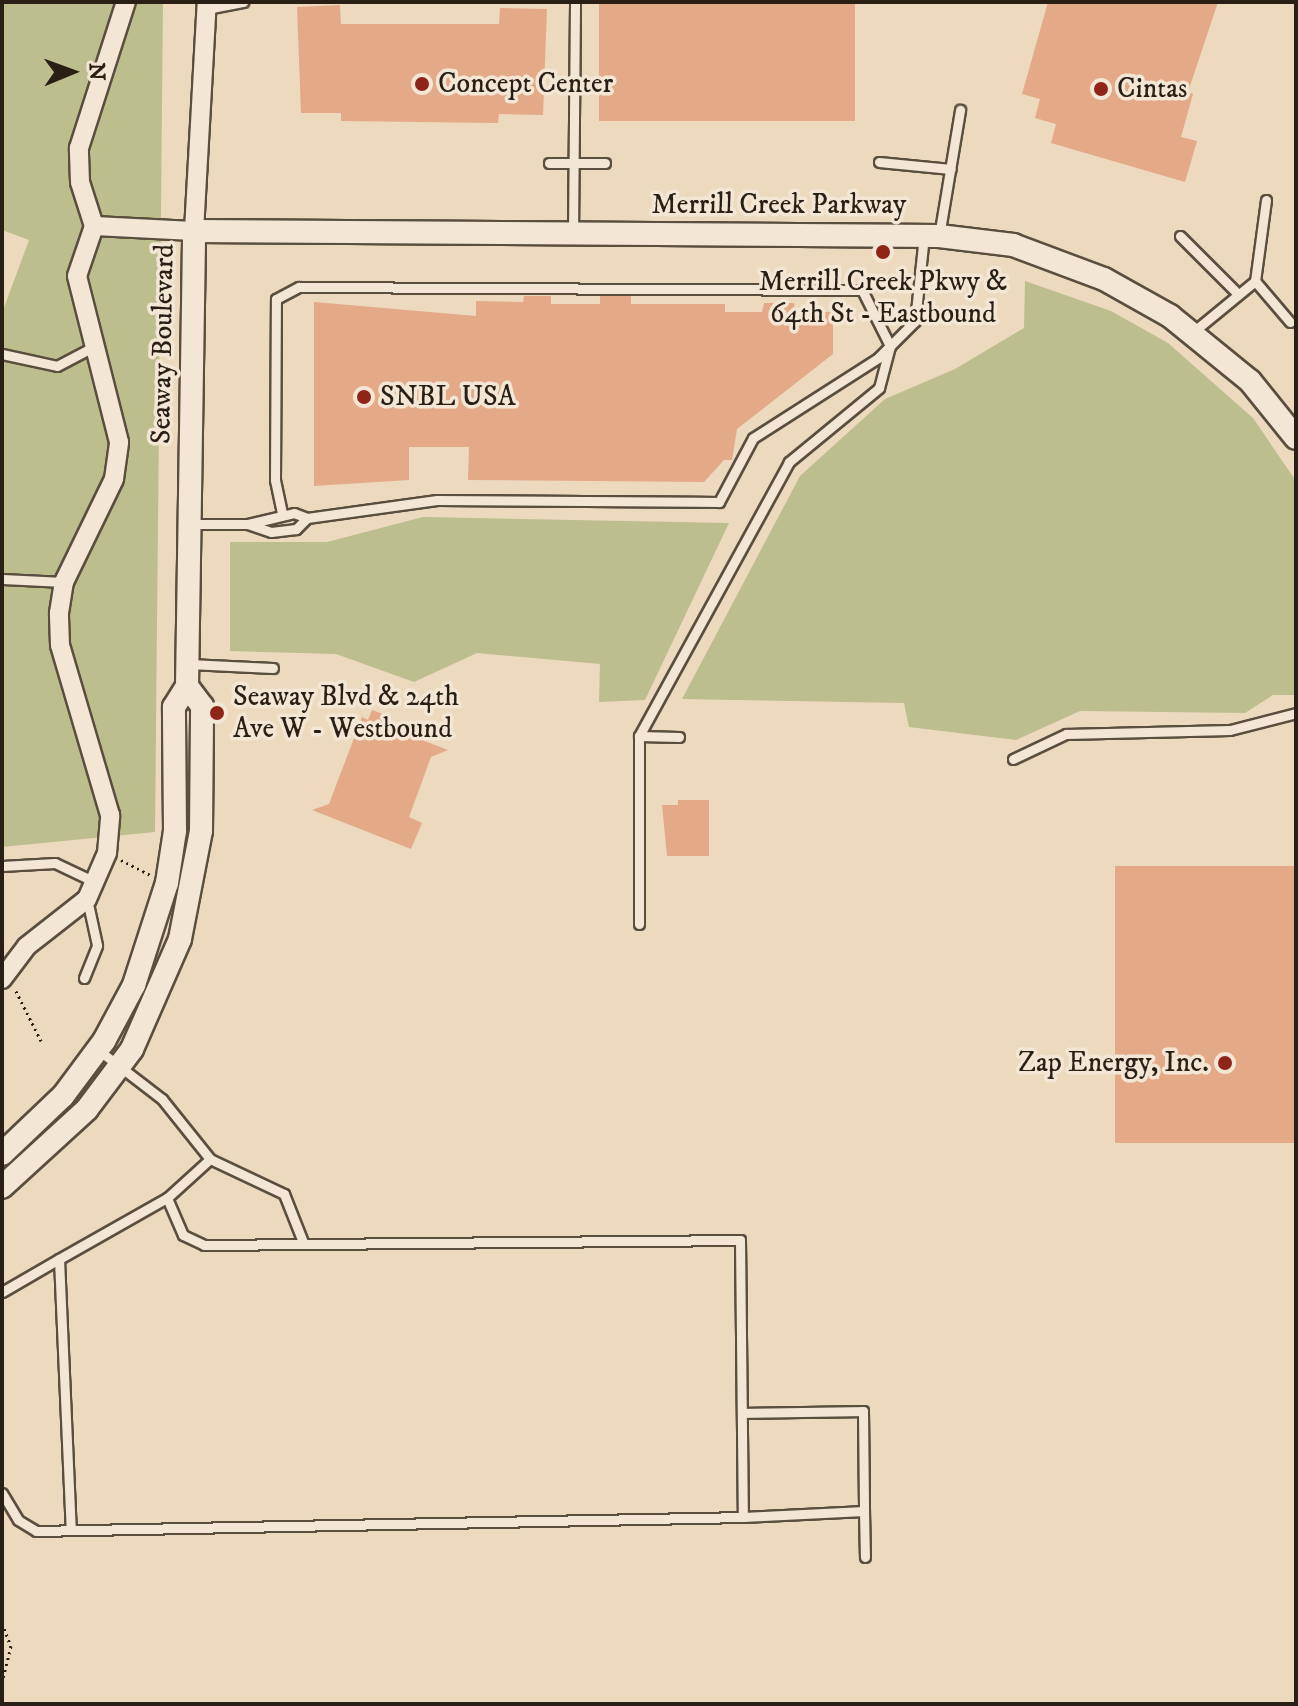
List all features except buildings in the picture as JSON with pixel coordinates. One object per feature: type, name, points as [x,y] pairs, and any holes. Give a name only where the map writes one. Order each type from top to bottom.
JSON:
[{"type":"street","points":[[4,970],[91,891],[107,853],[110,815],[60,645],[64,582],[114,479],[119,442],[98,344],[77,276],[94,226],[80,182],[79,148],[126,2]]},
{"type":"street","name":"Seaway Boulevard","points":[[2,1154],[63,1096],[97,1049],[134,985],[167,883],[175,831],[174,707],[188,675],[194,231],[207,6]]},
{"type":"street","points":[[94,226],[194,231]]},
{"type":"street","name":"Merrill Creek Parkway","points":[[194,231],[932,236],[1060,260],[1193,332],[1250,381],[1296,438]]},
{"type":"street","name":"Seaway Boulevard","points":[[2,1187],[87,1109],[119,1065],[160,993],[191,894],[201,831],[202,706],[188,675]]},
{"type":"lane","points":[[207,6],[243,2]]},
{"type":"lane","points":[[573,234],[575,2]]},
{"type":"lane","points":[[190,524],[248,524],[282,513],[307,518],[437,500],[719,502],[753,438],[890,346],[915,321],[932,236],[951,169],[960,110]]},
{"type":"lane","points":[[879,162],[951,169]]},
{"type":"lane","points":[[549,163],[605,163]]},
{"type":"lane","points":[[1193,332],[1255,281],[1266,200]]},
{"type":"lane","points":[[1180,236],[1238,294]]},
{"type":"lane","points":[[1255,281],[1290,322]]},
{"type":"lane","points":[[282,513],[275,480],[276,299],[299,287],[862,290],[890,346],[879,388],[789,462],[639,736],[639,924]]},
{"type":"lane","points":[[2,354],[57,366],[98,344]]},
{"type":"lane","points":[[248,524],[271,532],[296,529],[307,518]]},
{"type":"lane","points":[[2,579],[64,582]]},
{"type":"lane","points":[[188,675],[273,668]]},
{"type":"lane","points":[[1013,759],[1066,734],[1230,730],[1296,713]]},
{"type":"lane","points":[[639,736],[679,737]]},
{"type":"lane","points":[[2,866],[55,863],[91,891],[97,945],[84,978]]},
{"type":"lane","points":[[97,1049],[162,1099],[210,1159],[284,1194],[303,1242]]},
{"type":"lane","points":[[2,1292],[167,1198],[210,1159]]},
{"type":"lane","points":[[167,1198],[183,1235],[204,1245],[740,1240],[743,1517]]},
{"type":"lane","points":[[59,1259],[71,1530]]},
{"type":"lane","points":[[742,1413],[863,1411],[865,1557]]},
{"type":"lane","points":[[2,1493],[18,1520],[36,1531],[743,1517],[864,1511]]},
{"type":"path","points":[[107,853],[167,883]]},
{"type":"path","points":[[4,970],[41,1041]]},
{"type":"path","points":[[2,1623],[11,1646],[2,1683]]},
{"type":"green space","points":[[2,2],[163,2],[155,832],[2,847],[2,313],[29,240],[2,230]]},
{"type":"green space","points":[[1025,281],[1111,311],[1168,343],[1253,418],[1296,481],[1296,695],[1273,695],[1245,713],[1080,711],[1016,740],[909,727],[904,703],[682,699],[800,476],[885,399],[955,369],[1024,328]]},
{"type":"green space","points":[[423,517],[729,523],[645,700],[599,702],[600,664],[477,653],[414,682],[336,654],[230,651],[230,542],[327,542]]},
{"type":"place","name":"Concept Center","points":[[422,84]]},
{"type":"place","name":"Cintas","points":[[1101,89]]},
{"type":"place","name":"Merrill Creek Pkwy & 64th St - Eastbound","points":[[883,252]]},
{"type":"place","name":"SNBL USA","points":[[364,397]]},
{"type":"place","name":"Seaway Blvd & 24th Ave W - Westbound","points":[[217,713]]},
{"type":"place","name":"Zap Energy, Inc.","points":[[1225,1063]]}]
